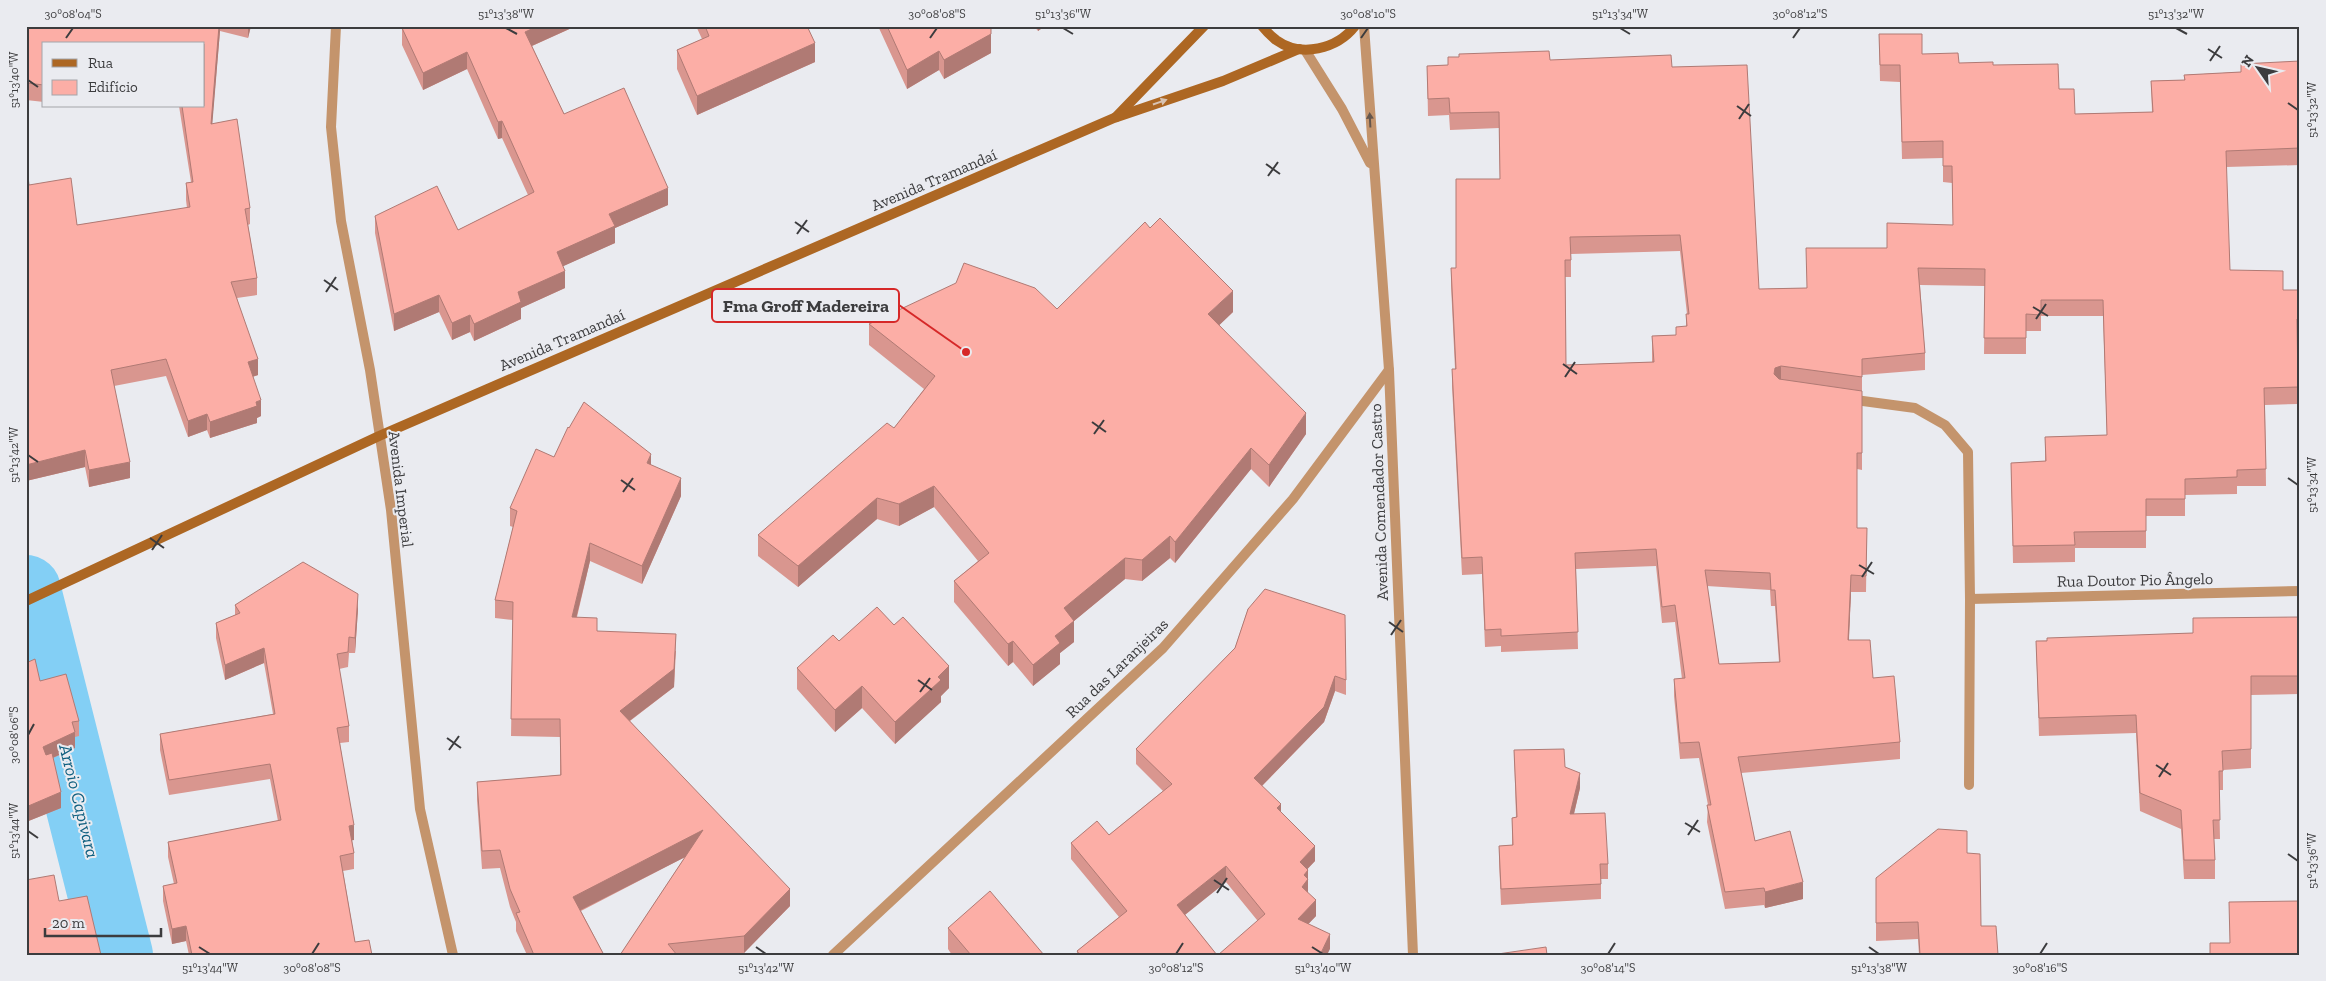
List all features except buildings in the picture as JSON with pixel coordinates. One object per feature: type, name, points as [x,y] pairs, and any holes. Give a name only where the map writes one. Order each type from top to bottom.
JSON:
[{"type":"main road","name":"Avenida Tramandaí","points":[[1114,118],[1204,26]]},
{"type":"main road","points":[[1262,26],[1277,41],[1302,49]]},
{"type":"main road","name":"Avenida Tramandaí","points":[[26,601],[379,436],[1114,118],[1223,81],[1302,49],[1324,48],[1340,40],[1355,26]]},
{"type":"street","name":"Avenida Imperial","points":[[336,26],[331,127],[341,221],[370,370],[390,510],[420,809],[453,955]]},
{"type":"street","name":"Avenida Comendador Castro","points":[[1364,26],[1389,370],[1413,955]]},
{"type":"street","name":"Avenida Comendador Castro","points":[[1302,49],[1342,109],[1373,168]]},
{"type":"street","name":"Rua das Laranjeiras","points":[[833,955],[1163,648],[1293,500],[1389,370]]},
{"type":"street","points":[[1838,397],[1915,408],[1945,424],[1968,452],[1970,599],[1969,785]]},
{"type":"street","name":"Rua Doutor Pio Ângelo","points":[[1970,599],[2300,591]]},
{"type":"waterway","name":"Arroio Capivara","points":[[26,590],[118,955]]},
{"type":"place","name":"Fma Groff Madereira","points":[[966,352]]}]
